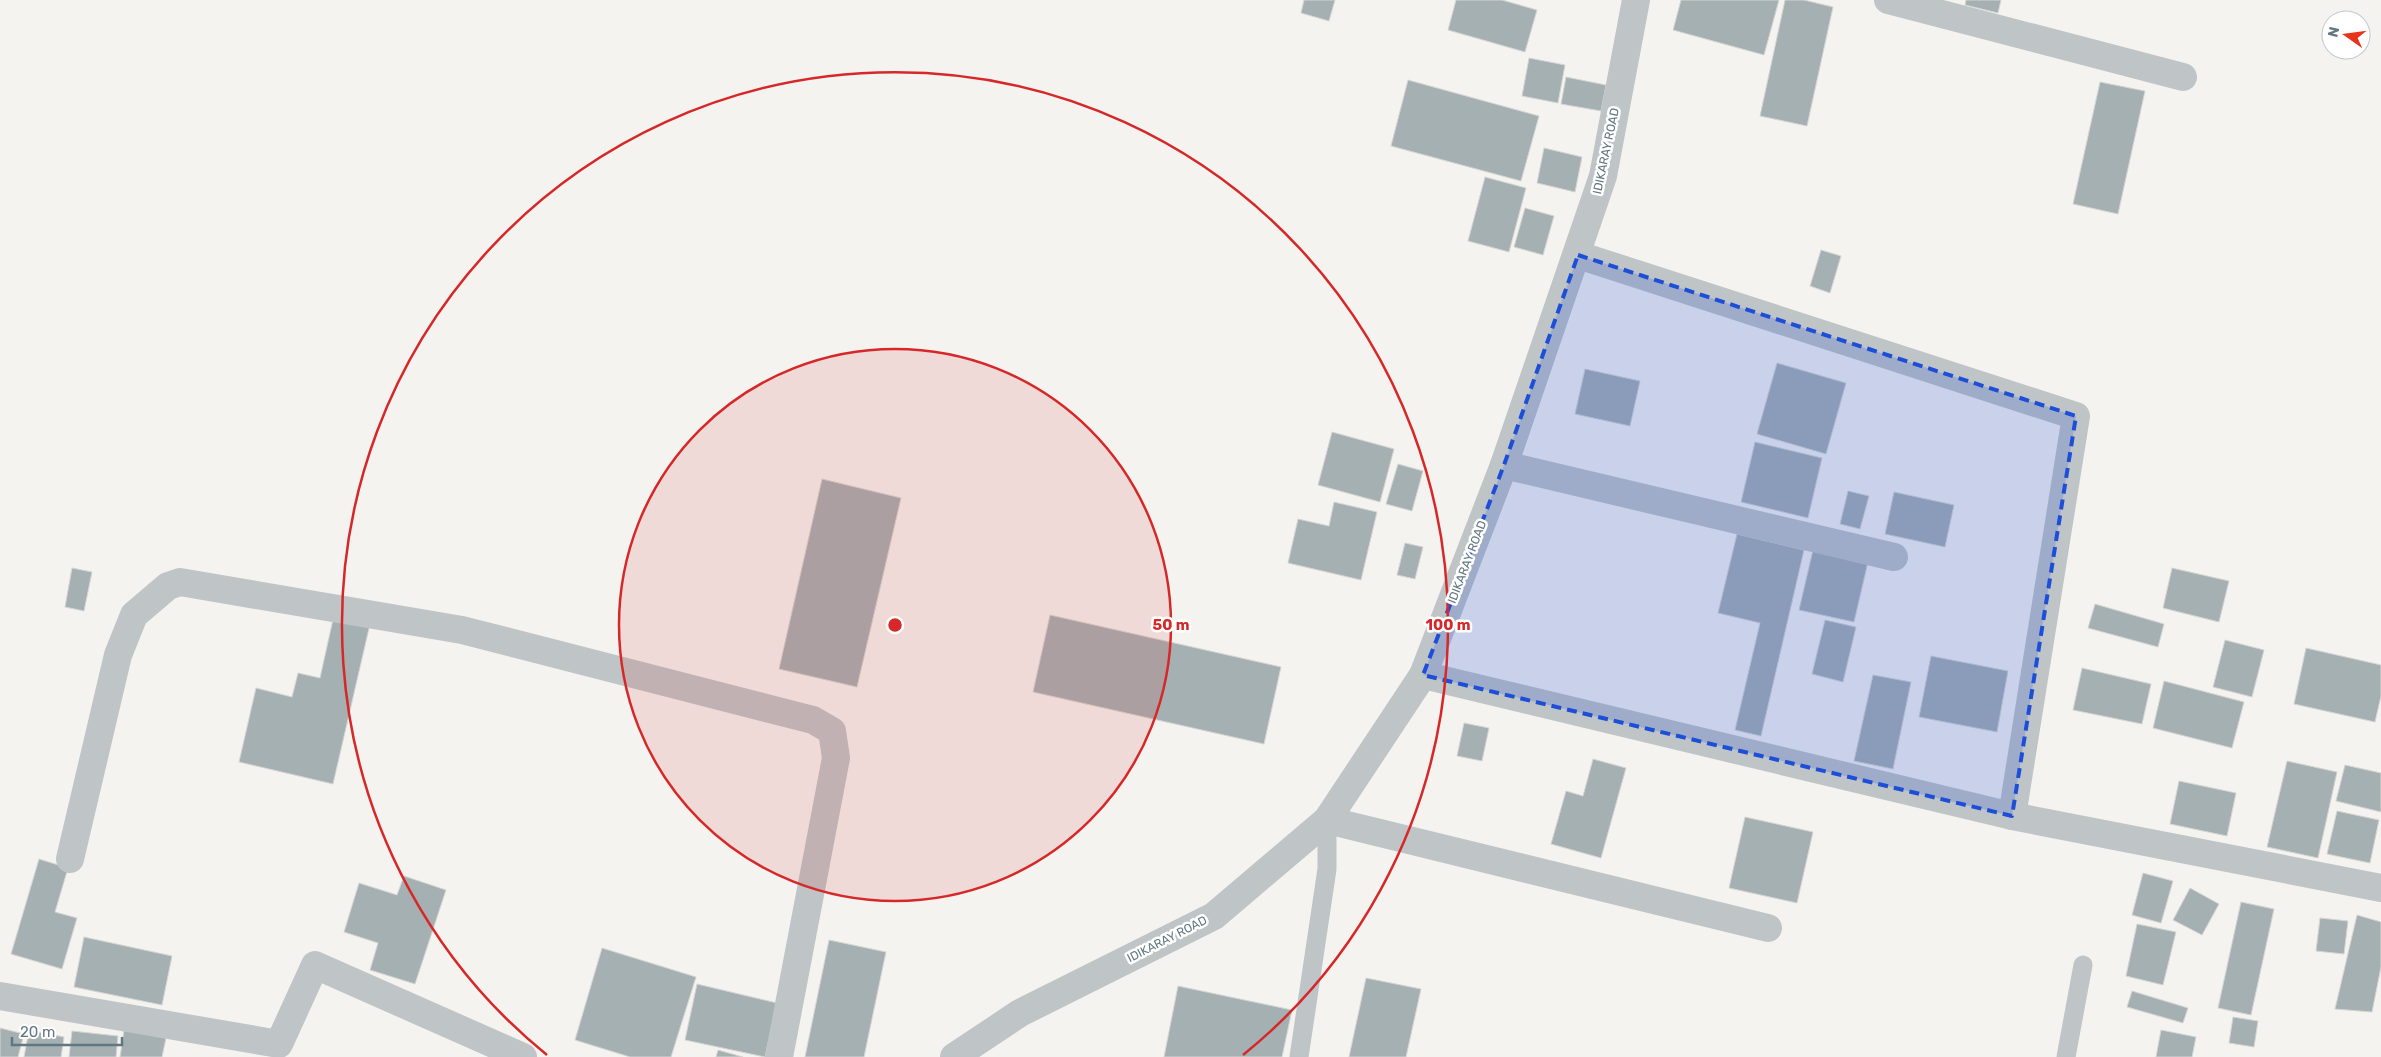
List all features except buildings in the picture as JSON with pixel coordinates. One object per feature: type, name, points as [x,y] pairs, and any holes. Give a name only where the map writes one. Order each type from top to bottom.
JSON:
[{"type":"street","name":"IDIKARAY ROAD","points":[[954,1057],[1020,1013],[1214,916],[1327,820],[1424,675],[1504,465],[1578,255],[1603,176],[1636,0]]},
{"type":"street","points":[[1888,0],[2183,77]]},
{"type":"street","points":[[1578,255],[2076,416],[2012,816]]},
{"type":"street","points":[[1504,465],[1894,558]]},
{"type":"street","points":[[70,859],[118,654],[134,615],[168,586],[180,582],[462,630],[813,720],[832,731],[836,758],[779,1057]]},
{"type":"street","points":[[1424,675],[2012,816],[2381,888]]},
{"type":"street","points":[[1327,820],[1768,928]]},
{"type":"street","points":[[0,996],[279,1044],[315,965],[523,1057]]},
{"type":"lane","points":[[1299,1057],[1327,869],[1327,820]]},
{"type":"lane","points":[[2066,1057],[2083,965]]},
{"type":"highlighted area","points":[[1578,255],[2076,416],[2012,816],[1423,675],[1504,465]]}]
